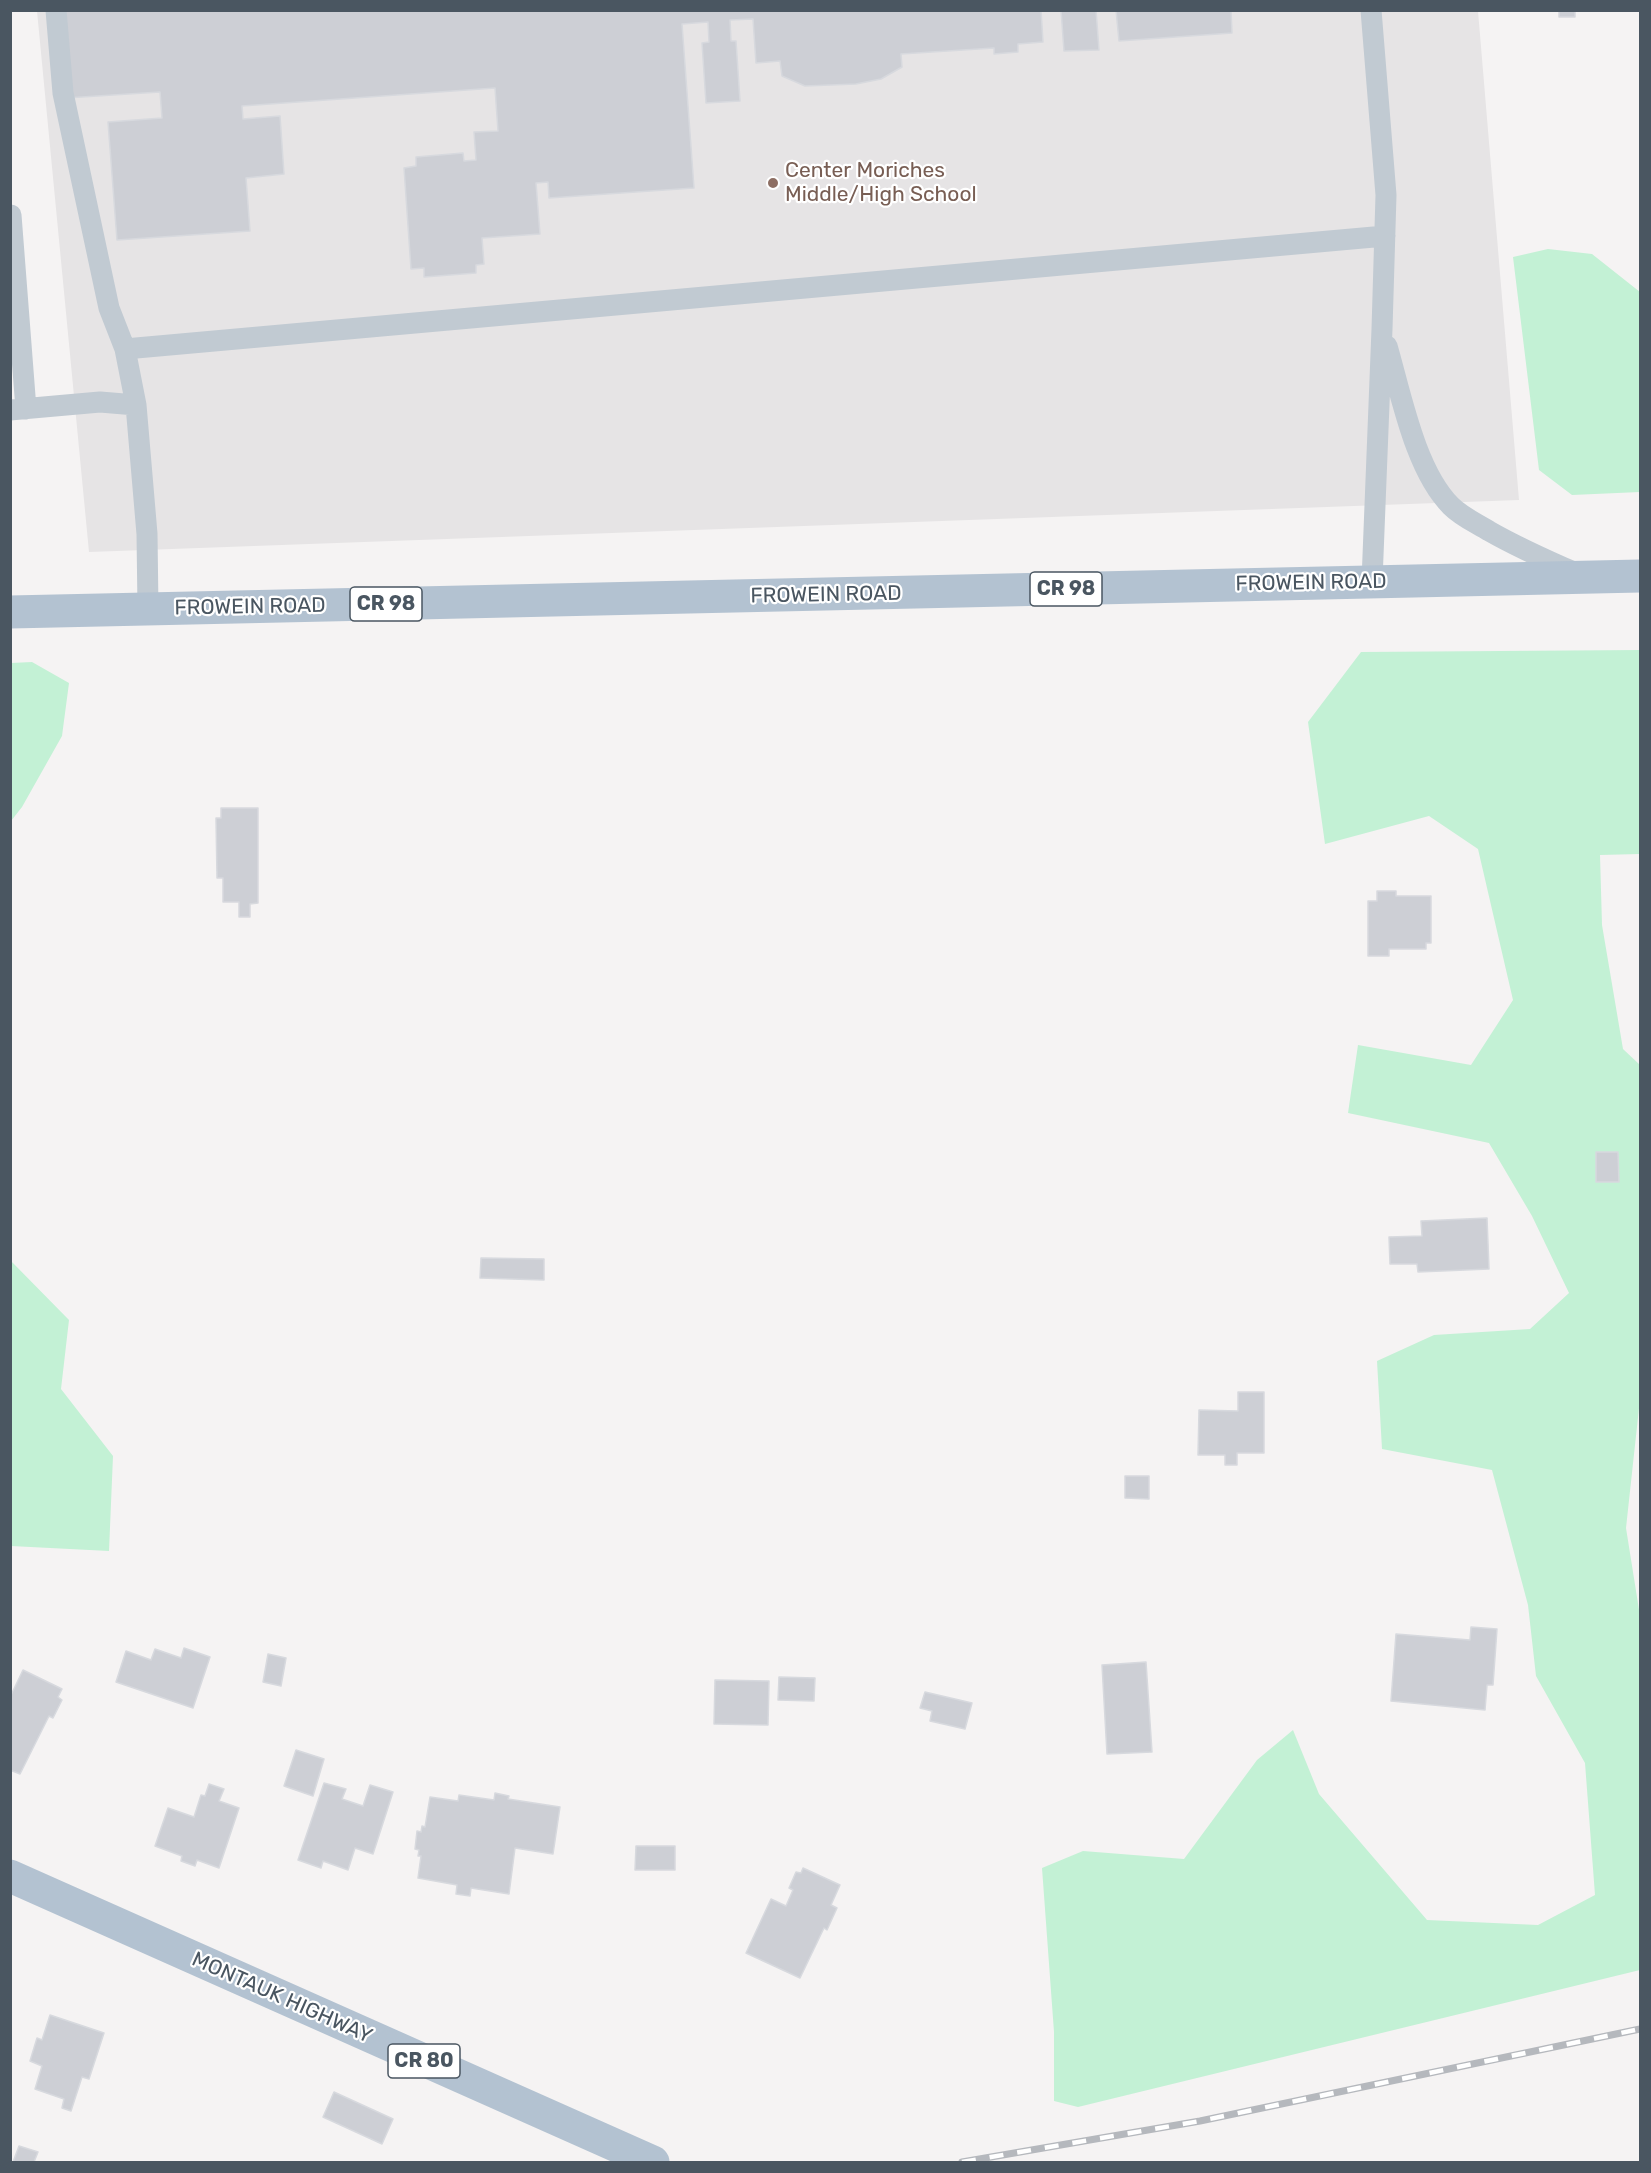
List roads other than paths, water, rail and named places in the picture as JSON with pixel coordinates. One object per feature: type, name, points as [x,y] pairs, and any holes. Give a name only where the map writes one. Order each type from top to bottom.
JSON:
[{"type":"main road","name":"FROWEIN ROAD","points":[[10,612],[1641,576]]},
{"type":"main road","name":"MONTAUK HIGHWAY","points":[[10,1876],[653,2163]]},
{"type":"lane","points":[[57,10],[63,93],[109,308],[125,350],[136,405],[147,534],[148,609]]},
{"type":"lane","points":[[1371,10],[1386,195],[1371,581]]},
{"type":"lane","points":[[11,215],[18,409],[100,402],[136,405]]},
{"type":"lane","points":[[125,350],[1385,236]]},
{"type":"lane","points":[[1382,329],[1419,456],[1437,490],[1451,507],[1471,522],[1584,577]]},
{"type":"railway","points":[[962,2162],[1200,2121],[1640,2029]]},
{"type":"place","name":"Center Moriches Middle/High School","points":[[773,183]]}]
